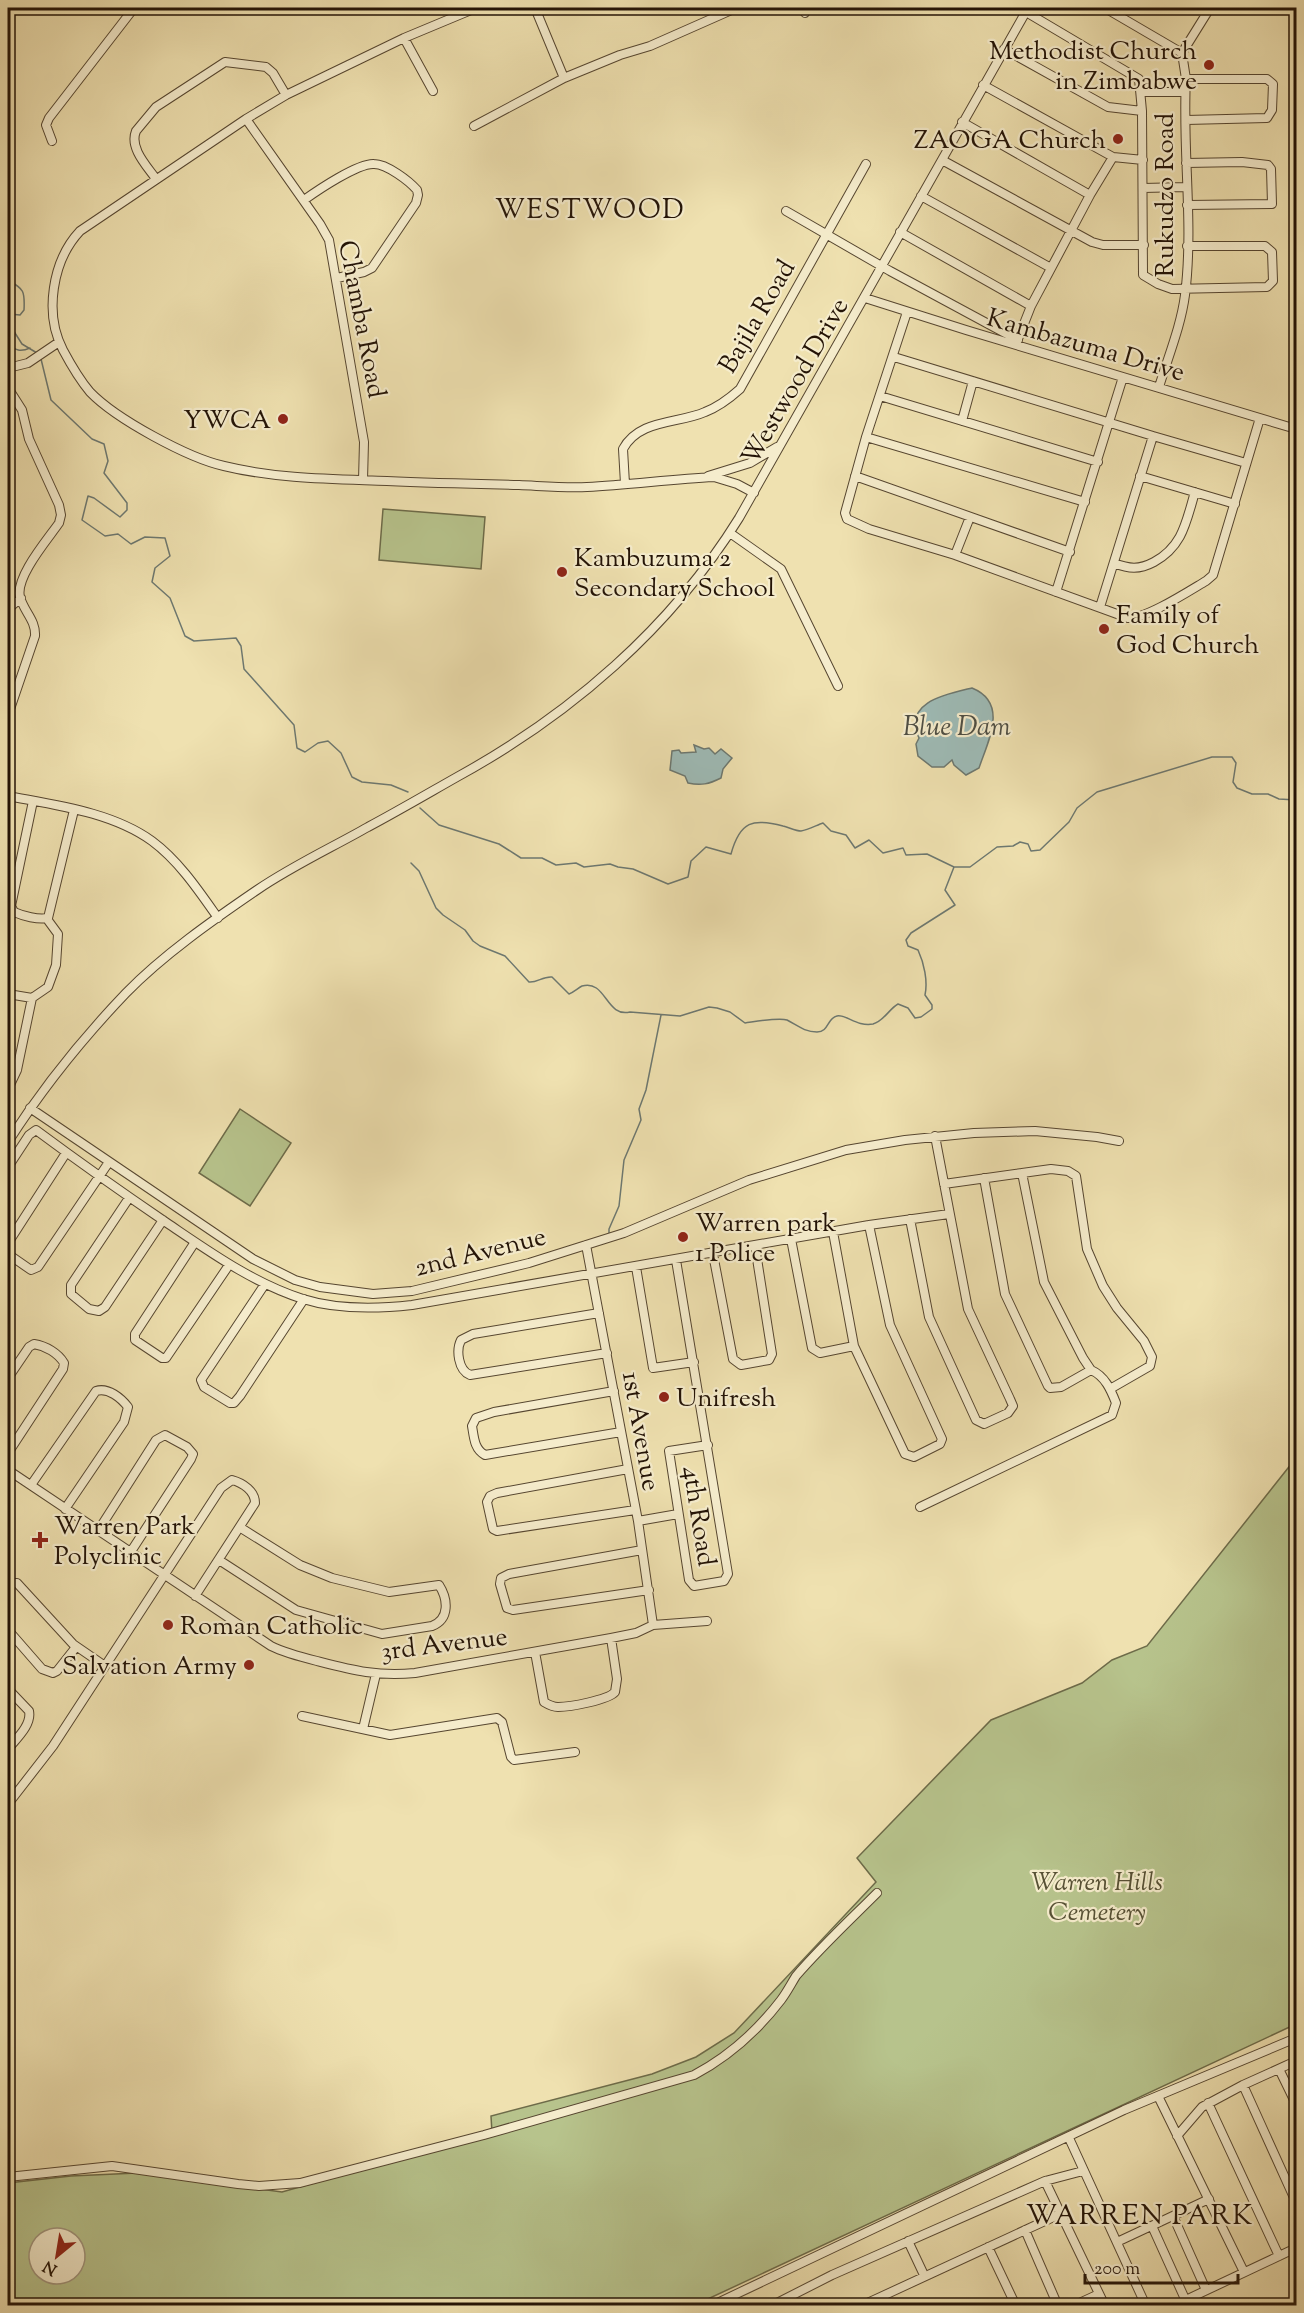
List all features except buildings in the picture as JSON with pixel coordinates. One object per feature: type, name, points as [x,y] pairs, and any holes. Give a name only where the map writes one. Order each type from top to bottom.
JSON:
[{"type":"street","points":[[52,141],[46,125],[49,118],[134,8]]},
{"type":"street","name":"Westwood Drive","points":[[476,8],[404,38],[286,95],[246,118],[86,226],[70,244],[58,271],[53,295],[54,325],[59,342],[79,378],[99,400],[136,425],[189,455],[224,466],[268,474],[554,488],[704,478],[722,479],[754,493],[1027,10]]},
{"type":"street","points":[[535,8],[564,78]]},
{"type":"street","points":[[474,126],[564,78],[620,55],[650,46],[736,8]]},
{"type":"street","points":[[1105,8],[1182,53],[1208,10],[1196,8]]},
{"type":"street","points":[[1027,10],[1139,79],[1142,111],[1143,274],[1167,288],[1185,289],[1267,287],[1273,281],[1272,252],[1265,246],[1187,246]]},
{"type":"street","points":[[404,38],[433,91]]},
{"type":"street","points":[[1004,49],[1108,107],[1142,111]]},
{"type":"street","name":"Rukudzo Road","points":[[1159,387],[1183,306],[1185,289],[1186,79],[1182,53]]},
{"type":"street","points":[[156,179],[135,146],[136,131],[156,107],[216,67],[225,62],[266,67],[273,73],[286,95]]},
{"type":"street","points":[[1186,79],[1267,79],[1273,84],[1272,110],[1267,118],[1186,120]]},
{"type":"street","points":[[983,85],[1113,158],[1143,160]]},
{"type":"street","points":[[1141,92],[1185,92]]},
{"type":"street","name":"Chamba Road","points":[[246,118],[327,234],[337,278],[364,442],[363,480]]},
{"type":"street","points":[[962,122],[1090,195]]},
{"type":"street","points":[[786,211],[1016,343],[1031,306],[1090,195],[1113,158]]},
{"type":"street","points":[[942,160],[1098,244],[1144,245]]},
{"type":"street","points":[[1186,163],[1242,162],[1268,165],[1271,170],[1272,204],[1187,205]]},
{"type":"street","points":[[304,200],[343,176],[371,164],[386,168],[417,190],[418,199],[375,264],[364,272],[337,278]]},
{"type":"street","name":"Bajila Road","points":[[625,484],[622,457],[626,442],[643,430],[705,412],[740,389],[866,164]]},
{"type":"street","points":[[1143,188],[1186,187]]},
{"type":"street","points":[[921,196],[1051,268]]},
{"type":"street","points":[[900,232],[1031,306]]},
{"type":"street","name":"Kambazuma Drive","points":[[865,298],[1296,429]]},
{"type":"street","points":[[906,312],[894,357],[866,437],[845,513],[847,519],[869,529],[956,555],[1100,608],[1134,618],[1206,581],[1216,568],[1260,418]]},
{"type":"street","points":[[8,368],[24,365],[38,358],[59,342]]},
{"type":"street","points":[[894,357],[1246,463]]},
{"type":"street","points":[[1056,591],[1123,377]]},
{"type":"street","points":[[962,420],[973,381]]},
{"type":"street","points":[[8,388],[21,410],[29,439],[59,505],[61,515],[59,523],[25,574],[20,588],[21,598],[34,624],[35,636],[8,715]]},
{"type":"street","points":[[880,396],[1098,462]]},
{"type":"street","points":[[1100,608],[1153,436]]},
{"type":"street","points":[[866,437],[1085,502]]},
{"type":"street","points":[[704,478],[713,473],[750,464],[780,444]]},
{"type":"street","points":[[855,476],[1070,552]]},
{"type":"street","points":[[1140,476],[1235,504]]},
{"type":"street","points":[[1114,563],[1139,568],[1163,557],[1174,548],[1186,523],[1195,492]]},
{"type":"street","points":[[8,1142],[30,1108],[88,1035],[128,992],[218,918],[282,874],[458,777],[554,715],[594,684],[646,638],[703,572],[754,493]]},
{"type":"street","points":[[956,555],[970,517]]},
{"type":"street","points":[[730,532],[780,569],[837,686]]},
{"type":"street","points":[[8,609],[21,598]]},
{"type":"street","points":[[8,796],[74,810],[121,825],[152,841],[187,876],[218,918]]},
{"type":"street","points":[[8,1089],[17,1070],[32,998],[48,987],[56,965],[58,934],[46,919],[18,914],[12,909],[33,801]]},
{"type":"street","points":[[46,919],[49,916],[74,810]]},
{"type":"street","points":[[8,994],[32,998]]},
{"type":"street","points":[[8,1065],[17,1070]]},
{"type":"street","name":"2nd Avenue","points":[[30,1108],[253,1259],[285,1275],[320,1287],[373,1294],[412,1291],[480,1276],[586,1245],[624,1233],[749,1180],[846,1150],[935,1136],[974,1133],[1035,1131],[1119,1141]]},
{"type":"street","points":[[8,1167],[44,1117]]},
{"type":"street","points":[[36,1131],[129,1198],[229,1265],[265,1284],[304,1299],[344,1306],[389,1308],[713,1254],[869,1225],[949,1214]]},
{"type":"street","points":[[910,1219],[929,1317],[976,1420],[984,1424],[1008,1413],[1012,1406],[968,1309],[935,1136]]},
{"type":"street","points":[[8,1243],[66,1153]]},
{"type":"street","points":[[8,1254],[31,1270],[38,1267],[109,1162]]},
{"type":"street","points":[[944,1184],[1051,1169],[1068,1171],[1076,1176],[1087,1249],[1094,1267],[1117,1308],[1144,1341],[1152,1357],[1150,1366],[1110,1389]]},
{"type":"street","points":[[920,1507],[1108,1418],[1112,1415],[1116,1403],[1102,1377],[1091,1370],[1083,1358],[1044,1282],[1022,1173]]},
{"type":"street","points":[[984,1178],[1005,1294],[1048,1386],[1050,1388],[1061,1387],[1091,1370]]},
{"type":"street","points":[[129,1198],[71,1285],[71,1294],[89,1309],[99,1311],[105,1307],[164,1220]]},
{"type":"street","points":[[833,1232],[854,1346],[905,1454],[914,1457],[940,1444],[942,1439],[890,1325],[869,1225]]},
{"type":"street","points":[[791,1239],[812,1348],[820,1353],[854,1346]]},
{"type":"street","points":[[195,1242],[135,1334],[135,1340],[162,1358],[167,1357],[229,1265]]},
{"type":"street","name":"1st Avenue","points":[[586,1245],[638,1521],[653,1625]]},
{"type":"street","points":[[713,1254],[733,1359],[741,1365],[764,1362],[769,1360],[772,1354],[755,1245]]},
{"type":"street","points":[[245,1273],[253,1259]]},
{"type":"street","points":[[676,1260],[708,1445]]},
{"type":"street","points":[[636,1267],[653,1368],[694,1362]]},
{"type":"street","points":[[480,1276],[483,1292]]},
{"type":"street","points":[[265,1284],[201,1380],[204,1387],[230,1404],[240,1396],[304,1299]]},
{"type":"street","points":[[599,1313],[473,1334],[461,1340],[458,1348],[462,1368],[470,1376],[607,1353]]},
{"type":"street","points":[[8,1378],[29,1347],[34,1344],[48,1348],[64,1363],[63,1369],[8,1453]]},
{"type":"street","points":[[31,1485],[98,1389],[107,1390],[119,1398],[128,1407],[124,1422],[65,1509]]},
{"type":"street","points":[[614,1391],[494,1412],[476,1418],[472,1426],[476,1446],[485,1455],[621,1432]]},
{"type":"street","points":[[98,1531],[156,1440],[165,1435],[188,1447],[192,1454],[191,1459],[130,1552]]},
{"type":"street","name":"4th Road","points":[[708,1445],[728,1574],[724,1581],[694,1586],[689,1580],[669,1451],[708,1445]]},
{"type":"street","points":[[628,1469],[494,1494],[487,1502],[493,1529],[497,1531],[635,1510]]},
{"type":"street","name":"3rd Avenue","points":[[8,1470],[276,1648],[354,1670],[376,1674],[415,1672],[611,1638],[636,1633],[653,1625],[707,1621]]},
{"type":"street","points":[[8,1804],[53,1746],[221,1488],[232,1480],[252,1492],[255,1497],[253,1509],[195,1596]]},
{"type":"street","points":[[638,1521],[678,1514]]},
{"type":"street","points":[[219,1560],[296,1610],[379,1633],[432,1626],[441,1623],[444,1619],[445,1602],[439,1585],[389,1592],[342,1581],[307,1569],[241,1527]]},
{"type":"street","points":[[642,1550],[509,1574],[501,1578],[500,1584],[507,1608],[513,1610],[649,1590]]},
{"type":"street","points":[[8,1583],[17,1583],[76,1647],[105,1666]]},
{"type":"street","points":[[8,1630],[48,1673],[57,1671],[76,1647]]},
{"type":"street","points":[[535,1652],[544,1702],[551,1706],[562,1707],[609,1697],[615,1692],[617,1679],[611,1638]]},
{"type":"street","points":[[363,1729],[376,1674]]},
{"type":"street","points":[[8,1689],[29,1711],[30,1715],[24,1729],[8,1747]]},
{"type":"street","points":[[302,1716],[378,1734],[402,1734],[497,1718],[502,1722],[511,1757],[514,1760],[574,1752]]},
{"type":"street","points":[[8,2177],[112,2166],[248,2185],[300,2183],[484,2135],[694,2075],[739,2045],[781,2000],[795,1978],[877,1893]]},
{"type":"street","points":[[717,2304],[1158,2096],[1296,2038]]},
{"type":"street","points":[[1177,2136],[1196,2112],[1208,2103],[1296,2061]]},
{"type":"street","points":[[1280,2069],[1296,2103]]},
{"type":"street","points":[[1243,2085],[1296,2202]]},
{"type":"street","points":[[1158,2096],[1244,2272]]},
{"type":"street","points":[[1208,2103],[1279,2256]]},
{"type":"street","points":[[1069,2138],[1146,2306]]},
{"type":"street","points":[[771,2306],[908,2241],[1045,2181],[1083,2171]]},
{"type":"street","points":[[1045,2181],[1105,2306]]},
{"type":"street","points":[[1117,2242],[1209,2199]]},
{"type":"street","points":[[861,2306],[1060,2214]]},
{"type":"street","points":[[1173,2216],[1206,2290]]},
{"type":"street","points":[[1152,2226],[1185,2300]]},
{"type":"street","points":[[1025,2230],[1058,2306]]},
{"type":"street","points":[[908,2241],[924,2275]]},
{"type":"street","points":[[988,2247],[1016,2306]]},
{"type":"street","points":[[1173,2306],[1296,2248]]},
{"type":"street","points":[[1072,2306],[1099,2294]]},
{"type":"green space","points":[[383,509],[485,517],[481,569],[379,560]]},
{"type":"green space","points":[[240,1109],[291,1143],[250,1206],[199,1173]]},
{"type":"green space","name":"Warren Hills Cemetery","points":[[1296,1458],[1296,2024],[695,2305],[8,2305],[8,2183],[71,2176],[137,2173],[282,2192],[492,2133],[491,2116],[652,2074],[696,2057],[734,2033],[876,1882],[857,1858],[991,1720],[1082,1683],[1112,1660],[1147,1646]]},
{"type":"water","name":"Blue Dam","points":[[972,688],[990,703],[993,713],[993,724],[979,768],[966,775],[954,765],[952,760],[944,767],[932,767],[918,756],[916,744],[919,738],[915,726],[917,716],[930,702],[951,693]]},
{"type":"water","points":[[694,745],[704,749],[709,748],[715,754],[721,749],[732,758],[723,769],[721,778],[705,784],[693,784],[688,783],[685,776],[670,770],[672,751],[696,752]]},
{"type":"waterway","points":[[8,280],[24,295],[24,310],[20,315],[9,314],[8,318]]},
{"type":"waterway","points":[[8,322],[22,344],[37,353]]},
{"type":"waterway","points":[[8,343],[18,350],[30,348]]},
{"type":"waterway","points":[[41,359],[51,400],[92,439],[104,444],[108,461],[104,473],[127,503],[127,510],[120,517],[88,496],[82,520],[105,536],[118,534],[131,544],[145,537],[165,538],[170,556],[155,568],[152,582],[170,598],[185,636],[194,641],[236,638],[241,646],[244,669],[294,725],[297,748],[305,752],[318,743],[328,741],[341,753],[352,777],[362,782],[391,785],[408,792]]},
{"type":"waterway","points":[[420,808],[439,825],[499,844],[521,858],[542,858],[556,865],[576,863],[584,867],[610,864],[633,869],[668,884],[688,877],[691,861],[706,847],[731,854],[743,829],[763,822],[801,831],[823,823],[831,831],[846,835],[855,848],[869,840],[883,853],[903,848],[906,855],[927,854],[954,867],[970,867],[997,847],[1013,846],[1020,842],[1028,844],[1031,851],[1040,850],[1069,822],[1077,808],[1097,792],[1212,757],[1232,757],[1236,763],[1233,782],[1237,788],[1252,794],[1268,794],[1279,799],[1296,800]]},
{"type":"waterway","points":[[411,863],[419,871],[436,908],[465,930],[480,946],[505,956],[529,982],[552,977],[569,994],[582,986],[590,985],[622,1012],[680,1016],[709,1007],[730,1012],[745,1023],[783,1019],[812,1032],[824,1030],[831,1019],[837,1016],[873,1024],[898,1004],[908,1008],[915,1018],[921,1017],[932,1009],[925,995],[926,978],[920,955],[918,950],[908,946],[906,940],[911,933],[955,905],[945,890],[954,867]]},
{"type":"waterway","points":[[609,1233],[619,1206],[624,1160],[641,1120],[639,1109],[646,1090],[661,1015]]},
{"type":"place","name":"Methodist Church in Zimbabwe","points":[[1209,65]]},
{"type":"place","name":"ZAOGA Church","points":[[1118,139]]},
{"type":"place","name":"YWCA","points":[[283,419]]},
{"type":"place","name":"Kambuzuma 2 Secondary School","points":[[562,572]]},
{"type":"place","name":"Family of God Church","points":[[1104,629]]},
{"type":"place","name":"Warren park 1 Police","points":[[683,1237]]},
{"type":"place","name":"Unifresh","points":[[664,1397]]},
{"type":"place","name":"Warren Park Polyclinic","points":[[40,1540]]},
{"type":"place","name":"Roman Catholic","points":[[168,1625]]},
{"type":"place","name":"Salvation Army","points":[[249,1665]]},
{"type":"district","name":"WESTWOOD","points":[[590,209]]},
{"type":"district","name":"WARREN PARK","points":[[1140,2214]]}]
